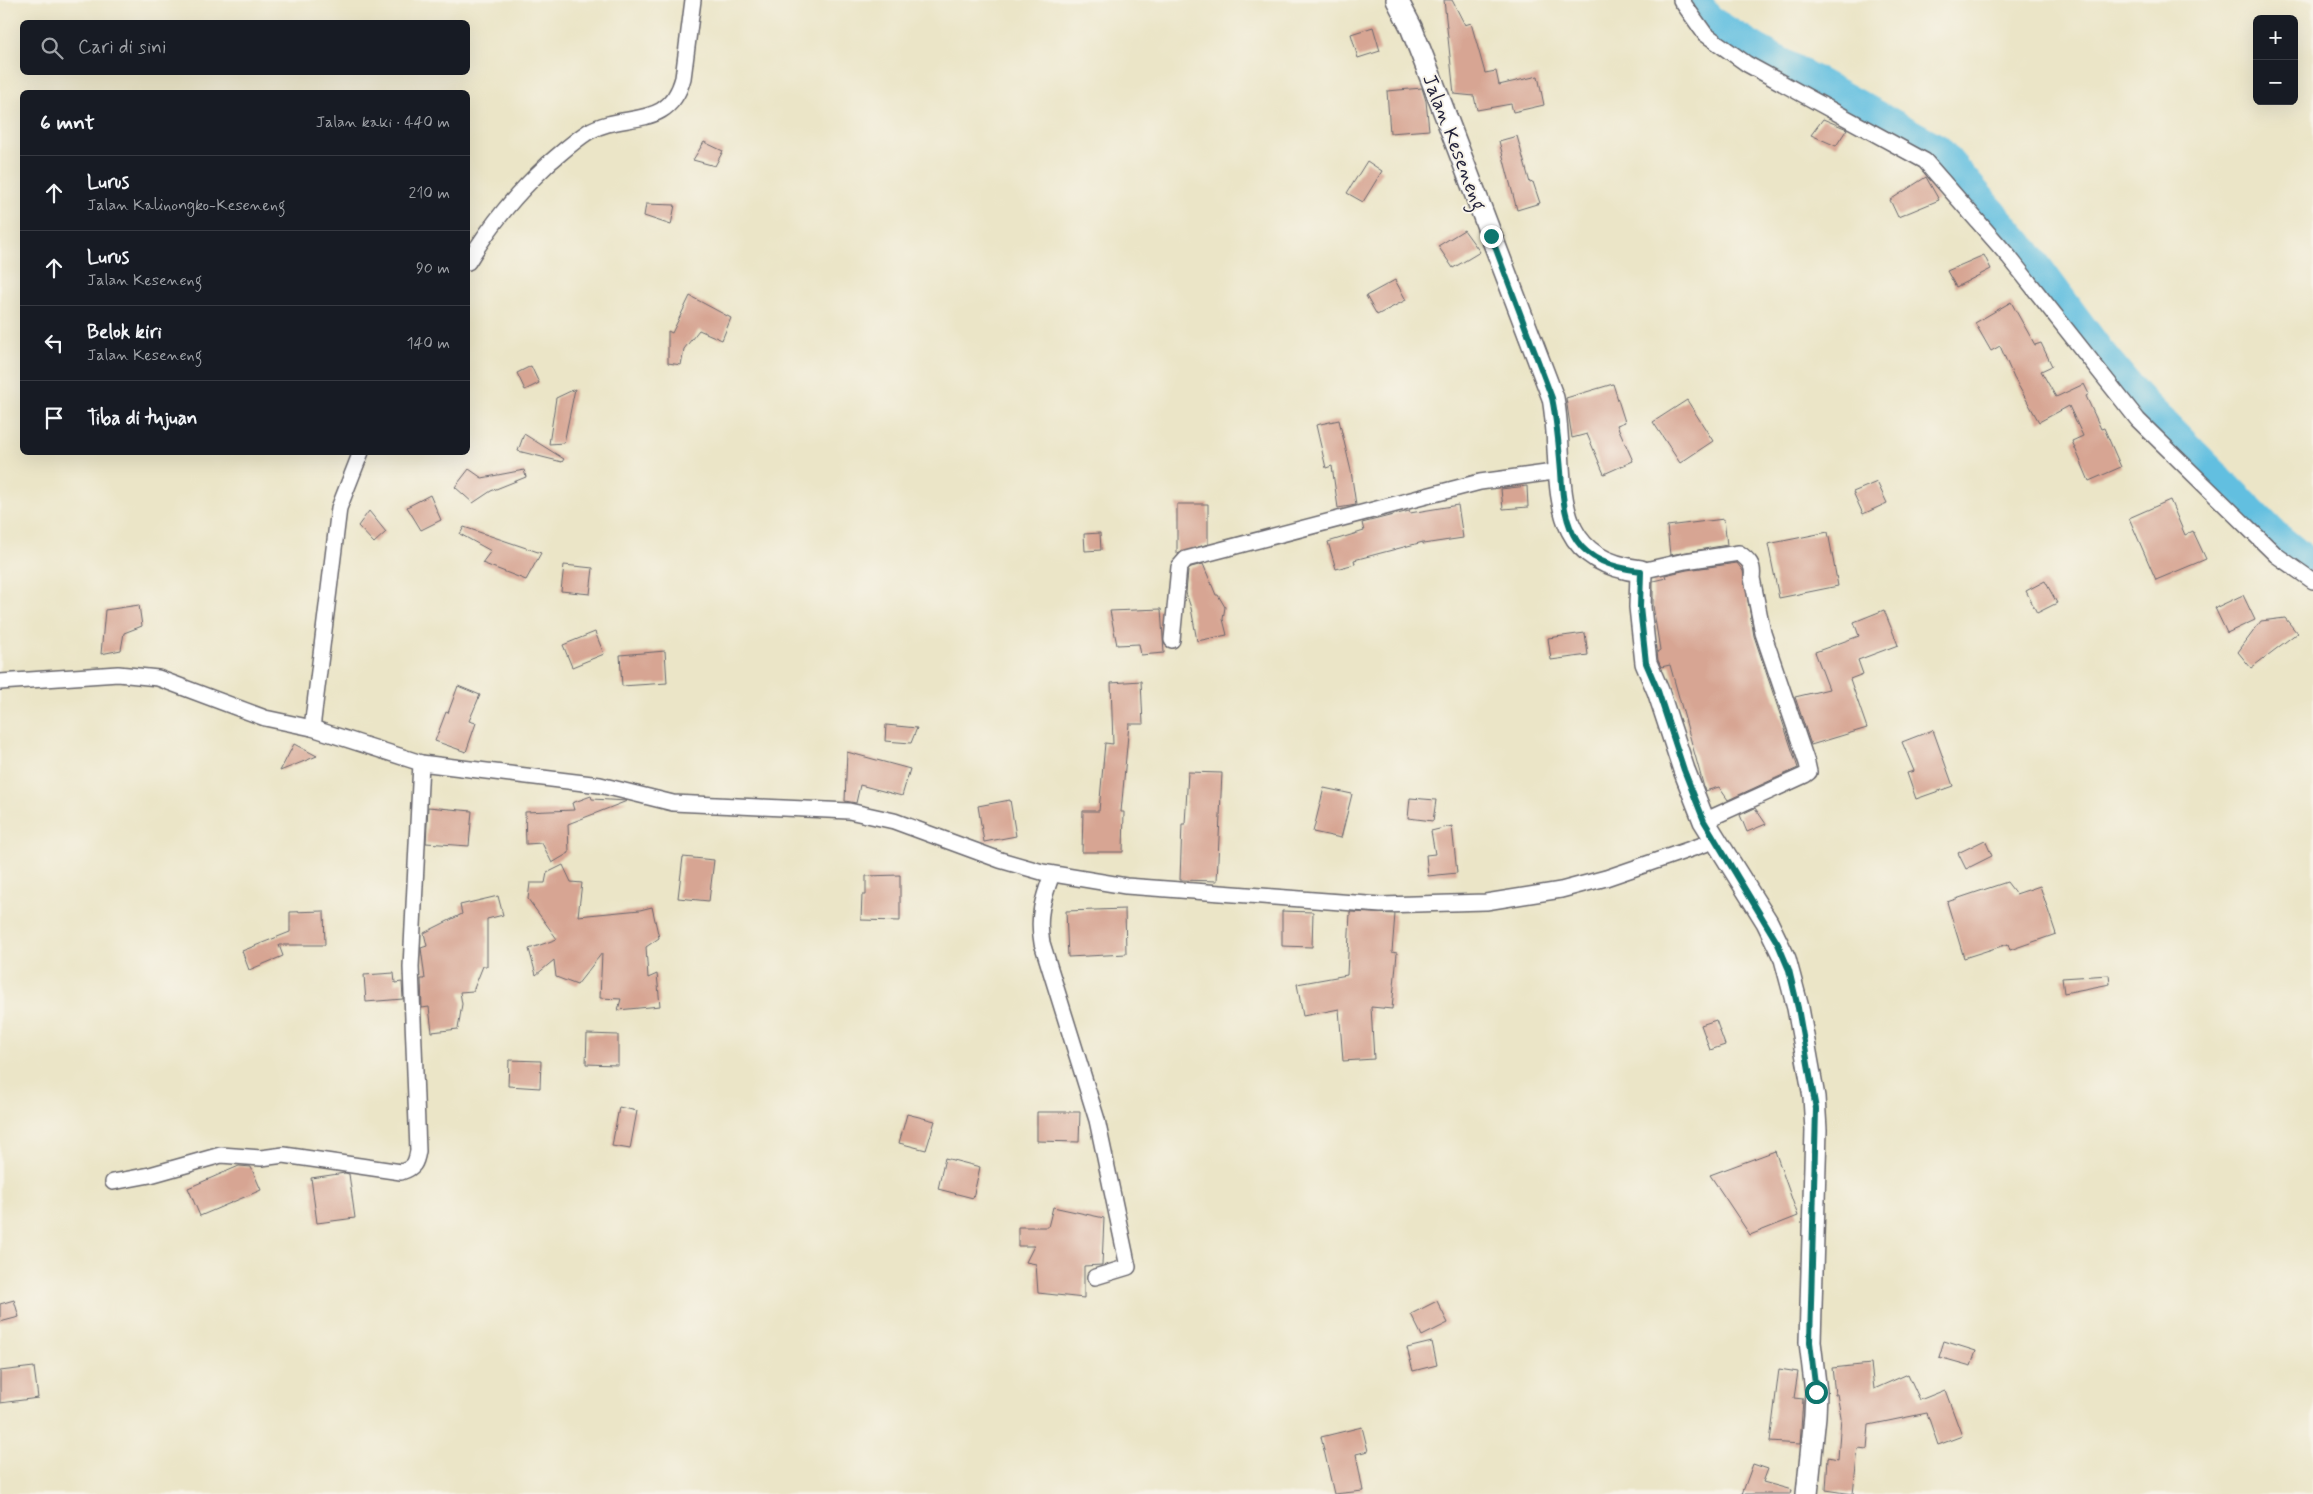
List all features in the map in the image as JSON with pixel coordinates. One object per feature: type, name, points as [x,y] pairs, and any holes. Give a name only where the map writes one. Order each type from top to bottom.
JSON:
[{"type":"street","points":[[470,259],[509,202],[563,151],[588,132],[608,124],[649,117],[668,108],[680,90],[693,0]]},
{"type":"street","name":"Jalan Keseneng","points":[[1398,0],[1411,27],[1545,376],[1557,420],[1566,522],[1581,546],[1605,563],[1624,569],[1641,571]]},
{"type":"street","points":[[1681,0],[1705,34],[1747,64],[1925,161],[2009,257],[2138,420],[2276,555],[2313,581]]},
{"type":"street","points":[[312,728],[339,508],[360,455]]},
{"type":"street","points":[[1172,640],[1179,567],[1186,559],[1480,482],[1561,471]]},
{"type":"street","points":[[1704,821],[1809,772],[1763,633],[1750,560],[1740,553],[1685,561],[1641,571],[1640,607],[1646,663],[1658,691],[1684,770],[1704,821],[1717,840],[1732,869],[1767,922],[1785,959],[1798,1008],[1814,1097],[1816,1130],[1810,1342],[1816,1392],[1807,1494]]},
{"type":"street","points":[[0,682],[118,674],[158,678],[265,718],[312,728],[420,763],[600,785],[673,803],[849,811],[894,821],[1000,860],[1052,874],[1126,886],[1381,906],[1486,902],[1561,890],[1606,878],[1717,840]]},
{"type":"street","points":[[113,1182],[150,1175],[221,1155],[261,1158],[284,1155],[401,1172],[411,1169],[416,1162],[418,1151],[411,966],[420,763]]},
{"type":"street","points":[[1052,874],[1041,910],[1039,925],[1042,943],[1097,1120],[1128,1267],[1095,1277]]},
{"type":"building","points":[[1444,0],[1452,0],[1465,25],[1471,23],[1485,73],[1496,71],[1499,85],[1538,76],[1544,105],[1513,112],[1511,104],[1477,110],[1474,96],[1454,94]]},
{"type":"building","points":[[1373,27],[1380,51],[1358,58],[1351,34]]},
{"type":"building","points":[[1422,88],[1426,101],[1429,130],[1390,133],[1387,91]]},
{"type":"building","points":[[1823,119],[1847,129],[1836,146],[1811,135]]},
{"type":"building","points":[[1517,136],[1530,183],[1533,182],[1540,203],[1517,210],[1499,141]]},
{"type":"building","points":[[704,142],[723,151],[715,166],[693,160]]},
{"type":"building","points":[[1367,161],[1382,171],[1363,202],[1347,193]]},
{"type":"building","points":[[1926,177],[1939,200],[1898,217],[1890,200]]},
{"type":"building","points":[[646,204],[675,205],[671,225],[644,216]]},
{"type":"building","points":[[1464,230],[1480,252],[1453,268],[1438,246]]},
{"type":"building","points":[[1984,255],[1991,269],[1956,287],[1947,271]]},
{"type":"building","points":[[1395,280],[1406,300],[1377,315],[1366,296]]},
{"type":"building","points":[[690,296],[731,318],[722,340],[699,330],[684,349],[681,365],[668,363],[668,331],[672,333]]},
{"type":"building","points":[[2011,302],[2035,345],[2041,343],[2052,366],[2041,371],[2056,397],[2084,384],[2089,394],[2086,396],[2101,429],[2104,428],[2121,467],[2089,481],[2072,441],[2083,436],[2069,406],[2039,422],[2014,378],[2000,346],[1991,351],[1975,323]]},
{"type":"building","points":[[531,366],[539,383],[525,390],[517,373]]},
{"type":"building","points":[[1613,384],[1625,422],[1617,425],[1633,461],[1604,474],[1587,434],[1572,438],[1566,398]]},
{"type":"building","points":[[575,389],[564,443],[549,444],[556,398]]},
{"type":"building","points":[[1687,400],[1713,441],[1680,463],[1653,422]]},
{"type":"building","points":[[1339,420],[1351,471],[1356,505],[1338,508],[1332,466],[1326,468],[1316,425]]},
{"type":"building","points":[[524,434],[564,459],[562,462],[518,451]]},
{"type":"building","points":[[469,469],[482,478],[524,470],[526,477],[491,491],[473,503],[455,487]]},
{"type":"building","points":[[1877,482],[1887,503],[1863,514],[1853,492]]},
{"type":"building","points":[[1527,486],[1528,507],[1503,509],[1501,489]]},
{"type":"building","points":[[430,495],[441,520],[421,530],[407,507]]},
{"type":"building","points":[[2170,500],[2185,535],[2193,531],[2206,559],[2156,580],[2129,518]]},
{"type":"building","points":[[1177,504],[1208,504],[1208,544],[1177,554]]},
{"type":"building","points":[[1458,505],[1463,538],[1423,544],[1423,542],[1354,560],[1355,564],[1336,569],[1328,542],[1364,531],[1362,523],[1409,511],[1410,513]]},
{"type":"building","points":[[369,511],[386,532],[374,543],[358,526]]},
{"type":"building","points":[[1724,519],[1727,545],[1670,555],[1667,526]]},
{"type":"building","points":[[464,527],[541,553],[526,580],[482,563],[491,551],[460,534]]},
{"type":"building","points":[[1828,532],[1838,586],[1779,598],[1768,544]]},
{"type":"building","points":[[1100,533],[1101,550],[1085,551],[1084,534]]},
{"type":"building","points":[[1737,563],[1743,571],[1754,636],[1798,768],[1728,800],[1719,787],[1705,791],[1670,665],[1661,667],[1658,660],[1657,652],[1660,650],[1653,606],[1653,581],[1666,578],[1665,575],[1687,570]]},
{"type":"building","points":[[1203,564],[1216,595],[1218,595],[1225,607],[1223,619],[1227,635],[1197,641],[1191,608],[1186,593],[1188,571],[1191,567]]},
{"type":"building","points":[[564,565],[593,568],[590,594],[561,591]]},
{"type":"building","points":[[2045,581],[2057,603],[2037,613],[2026,591]]},
{"type":"building","points":[[2243,595],[2255,620],[2227,633],[2215,608]]},
{"type":"building","points":[[139,605],[142,626],[124,633],[121,650],[101,654],[105,610]]},
{"type":"building","points":[[1161,609],[1164,653],[1141,655],[1139,644],[1117,645],[1110,611]]},
{"type":"building","points":[[1884,610],[1898,645],[1858,660],[1863,674],[1850,679],[1867,728],[1811,745],[1795,697],[1829,689],[1815,652],[1859,636],[1854,622]]},
{"type":"building","points":[[2285,618],[2297,633],[2251,668],[2238,652],[2261,621]]},
{"type":"building","points":[[595,632],[604,654],[572,667],[563,645]]},
{"type":"building","points":[[1585,633],[1588,655],[1551,660],[1548,638]]},
{"type":"building","points":[[665,651],[667,683],[622,686],[620,655]]},
{"type":"building","points":[[1141,681],[1143,724],[1129,724],[1121,812],[1124,812],[1123,852],[1082,852],[1083,811],[1099,811],[1105,743],[1113,744],[1111,683]]},
{"type":"building","points":[[458,686],[480,695],[469,721],[476,723],[466,752],[435,741]]},
{"type":"building","points":[[886,725],[917,728],[911,743],[885,741]]},
{"type":"building","points":[[1933,730],[1953,786],[1916,799],[1907,773],[1914,771],[1902,742]]},
{"type":"building","points":[[294,744],[317,756],[280,771]]},
{"type":"building","points":[[847,752],[910,769],[902,796],[860,785],[856,803],[845,801]]},
{"type":"building","points":[[1188,772],[1222,773],[1217,881],[1180,880],[1182,824],[1185,824]]},
{"type":"building","points":[[1324,788],[1352,794],[1341,838],[1313,832]]},
{"type":"building","points":[[591,796],[592,799],[627,801],[568,824],[569,853],[552,863],[542,843],[526,844],[525,812],[574,810],[572,803]]},
{"type":"building","points":[[1410,798],[1436,800],[1433,821],[1408,818]]},
{"type":"building","points":[[1010,800],[1016,836],[984,842],[978,806]]},
{"type":"building","points":[[428,807],[472,811],[469,846],[426,843]]},
{"type":"building","points":[[1755,808],[1766,824],[1747,832],[1740,815]]},
{"type":"building","points":[[1452,826],[1457,873],[1428,876],[1426,855],[1435,854],[1431,831]]},
{"type":"building","points":[[1985,840],[1992,856],[1966,869],[1958,853]]},
{"type":"building","points":[[683,857],[714,860],[709,901],[678,898]]},
{"type":"building","points":[[563,865],[571,882],[582,883],[578,916],[640,910],[652,907],[659,938],[646,947],[648,978],[657,974],[660,1006],[618,1010],[621,999],[600,998],[602,953],[577,985],[556,977],[554,960],[536,975],[529,949],[557,939],[528,899],[530,883],[545,883],[547,873]]},
{"type":"building","points":[[900,875],[900,921],[861,920],[862,895],[866,895],[866,876]]},
{"type":"building","points":[[2007,882],[2016,894],[2040,886],[2056,934],[2010,950],[2008,944],[1964,958],[1947,902]]},
{"type":"building","points":[[498,896],[503,915],[487,919],[487,966],[483,966],[473,991],[460,992],[462,1004],[458,1029],[432,1032],[429,1007],[422,1008],[421,979],[425,979],[421,948],[427,946],[424,933],[462,914],[460,905]]},
{"type":"building","points":[[1125,909],[1126,954],[1068,957],[1066,911]]},
{"type":"building","points":[[324,911],[325,945],[279,945],[283,956],[249,970],[242,951],[290,932],[290,912]]},
{"type":"building","points":[[1282,911],[1313,912],[1312,947],[1282,946]]},
{"type":"building","points":[[1350,912],[1395,914],[1392,952],[1397,953],[1392,1009],[1371,1007],[1374,1059],[1343,1061],[1339,1009],[1303,1016],[1297,984],[1347,975]]},
{"type":"building","points":[[394,973],[395,983],[402,982],[403,999],[366,1002],[364,975]]},
{"type":"building","points":[[2109,975],[2110,984],[2064,993],[2062,978]]},
{"type":"building","points":[[1716,1020],[1725,1045],[1710,1050],[1701,1025]]},
{"type":"building","points":[[587,1034],[618,1035],[618,1065],[586,1064]]},
{"type":"building","points":[[509,1060],[541,1061],[540,1088],[508,1086]]},
{"type":"building","points":[[619,1107],[637,1111],[630,1149],[612,1146]]},
{"type":"building","points":[[1037,1112],[1080,1112],[1079,1142],[1037,1141]]},
{"type":"building","points":[[907,1114],[935,1121],[926,1150],[899,1143]]},
{"type":"building","points":[[1775,1151],[1798,1216],[1750,1235],[1710,1175]]},
{"type":"building","points":[[945,1158],[980,1167],[973,1198],[938,1189]]},
{"type":"building","points":[[239,1166],[251,1167],[261,1190],[200,1216],[188,1188]]},
{"type":"building","points":[[349,1174],[355,1218],[317,1223],[311,1178]]},
{"type":"building","points":[[1053,1207],[1104,1218],[1102,1265],[1084,1266],[1084,1298],[1038,1293],[1036,1264],[1026,1262],[1034,1246],[1018,1246],[1018,1227],[1048,1227]]},
{"type":"building","points":[[14,1300],[19,1317],[0,1322],[0,1304]]},
{"type":"building","points":[[1437,1301],[1448,1323],[1422,1336],[1411,1314]]},
{"type":"building","points":[[1944,1341],[1976,1351],[1971,1366],[1939,1357]]},
{"type":"building","points":[[1432,1342],[1437,1365],[1413,1371],[1407,1348]]},
{"type":"building","points":[[1871,1364],[1874,1389],[1908,1374],[1920,1400],[1945,1390],[1962,1436],[1938,1445],[1927,1413],[1869,1425],[1867,1449],[1858,1448],[1853,1494],[1826,1490],[1828,1457],[1838,1459],[1841,1417],[1837,1394],[1835,1394],[1832,1368]]},
{"type":"building","points":[[34,1367],[38,1398],[0,1403],[0,1371]]},
{"type":"building","points":[[1779,1369],[1798,1372],[1794,1398],[1803,1399],[1800,1444],[1770,1442]]},
{"type":"building","points":[[1362,1427],[1368,1451],[1356,1454],[1363,1491],[1334,1494],[1321,1437]]},
{"type":"building","points":[[1753,1464],[1768,1469],[1763,1482],[1792,1490],[1791,1494],[1742,1494]]},
{"type":"waterway","points":[[1694,0],[1707,21],[1758,52],[1936,150],[2024,252],[2097,351],[2136,398],[2272,535],[2313,569]]},
{"type":"route","points":[[1491,236],[1552,398],[1557,420],[1561,487],[1566,522],[1581,546],[1597,560],[1624,569],[1641,571],[1640,607],[1646,663],[1658,691],[1684,770],[1704,821],[1717,840],[1732,869],[1767,922],[1789,970],[1798,1008],[1816,1109],[1810,1342],[1816,1392]]}]
